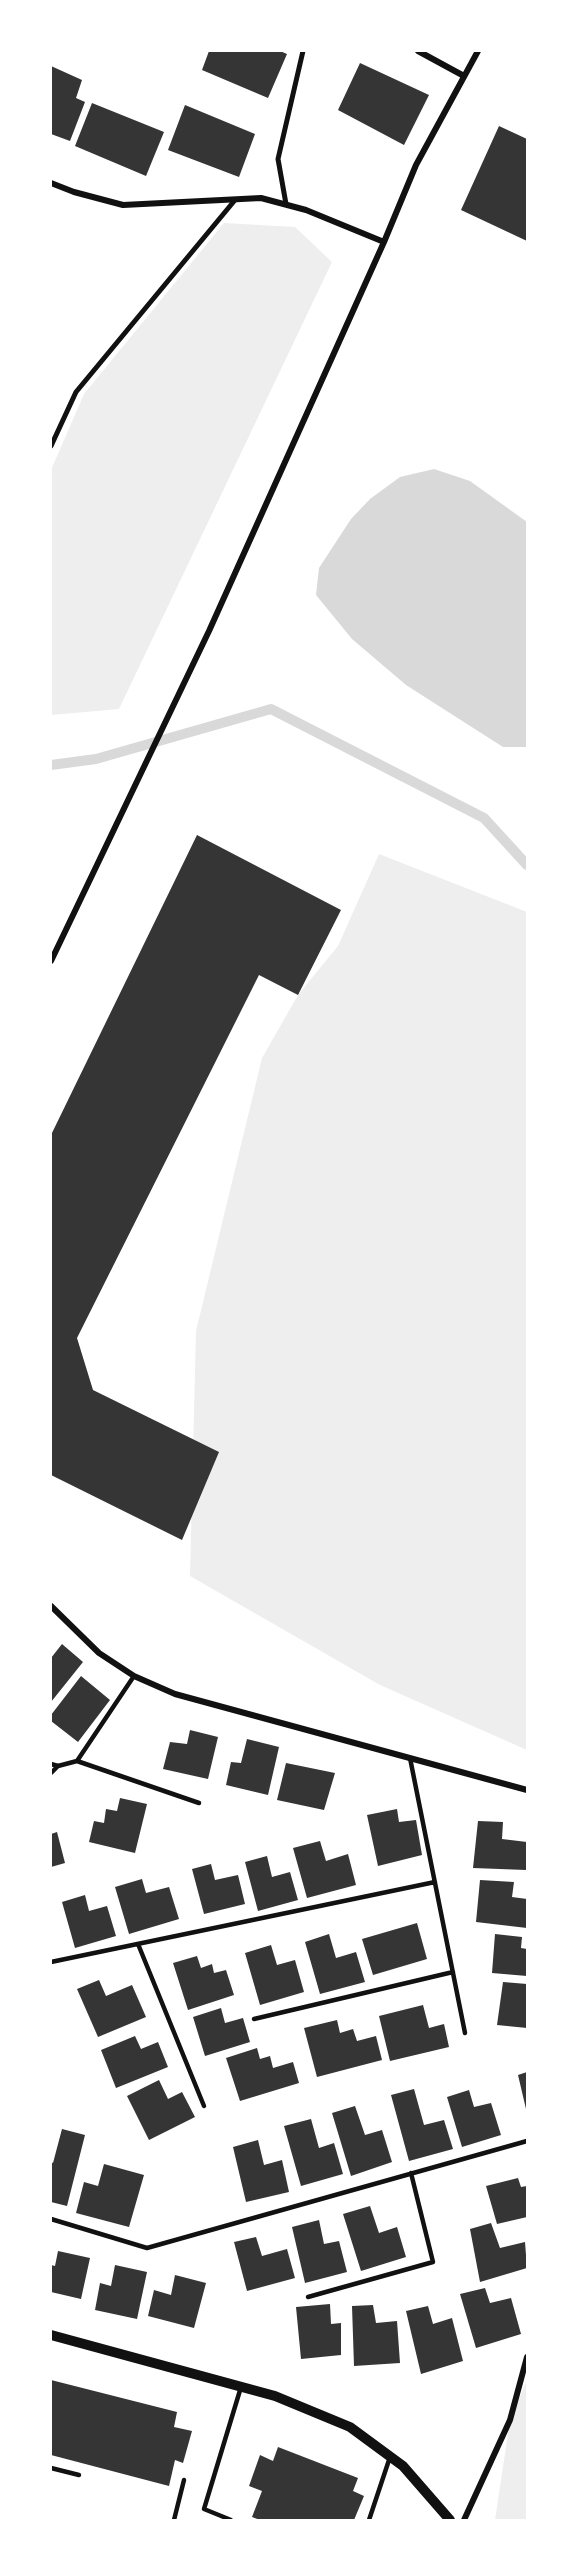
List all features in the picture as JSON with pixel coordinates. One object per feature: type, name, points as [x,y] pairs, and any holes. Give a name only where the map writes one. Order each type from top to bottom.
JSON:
[{"type":"street","points":[[286,204],[278,159],[303,51]]},
{"type":"street","points":[[418,51],[464,76]]},
{"type":"street","points":[[51,961],[209,631],[384,242],[416,165],[478,51]]},
{"type":"street","points":[[51,183],[123,206],[261,198],[306,210],[384,242]]},
{"type":"street","points":[[51,446],[76,392],[235,200]]},
{"type":"street","points":[[51,1606],[99,1653],[134,1676],[176,1694],[527,1790]]},
{"type":"street","points":[[51,2335],[275,2396],[350,2427],[403,2466],[450,2520]]},
{"type":"street","points":[[464,2520],[510,2420],[527,2357]]},
{"type":"lane","points":[[77,1761],[134,1676]]},
{"type":"lane","points":[[410,1758],[465,2033]]},
{"type":"lane","points":[[51,1773],[58,1766],[77,1761],[200,1803]]},
{"type":"lane","points":[[51,1764],[58,1766]]},
{"type":"lane","points":[[51,1962],[435,1882]]},
{"type":"lane","points":[[138,1944],[204,2106]]},
{"type":"lane","points":[[254,2019],[453,1972]]},
{"type":"lane","points":[[51,2219],[147,2248],[527,2141]]},
{"type":"lane","points":[[308,2297],[433,2262],[411,2173]]},
{"type":"lane","points":[[231,2520],[204,2509],[241,2387]]},
{"type":"lane","points":[[369,2520],[390,2457]]},
{"type":"lane","points":[[51,2468],[79,2475]]},
{"type":"lane","points":[[174,2520],[184,2480]]},
{"type":"shaded area","points":[[224,223],[295,227],[332,262],[119,709],[51,715],[51,470],[84,394]]},
{"type":"shaded area","points":[[434,469],[470,481],[527,522],[527,747],[503,747],[406,685],[352,639],[316,595],[319,568],[351,519],[370,499],[400,477]]},
{"type":"shaded area","points":[[379,854],[527,912],[527,1750],[380,1685],[190,1576],[196,1331],[262,1058],[298,995],[338,946]]},
{"type":"shaded area","points":[[527,2380],[527,2520],[495,2520],[510,2420]]},
{"type":"building","points":[[209,51],[280,51],[287,54],[268,98],[202,70]]},
{"type":"building","points":[[360,63],[429,95],[404,145],[338,110]]},
{"type":"building","points":[[51,66],[82,80],[76,98],[85,102],[70,141],[51,134]]},
{"type":"building","points":[[92,103],[164,132],[146,176],[75,146]]},
{"type":"building","points":[[185,105],[255,134],[239,177],[168,150]]},
{"type":"building","points":[[499,126],[527,139],[527,241],[461,210]]},
{"type":"building","points":[[197,835],[341,910],[298,995],[259,975],[77,1338],[93,1390],[219,1452],[182,1540],[51,1475],[51,1135]]},
{"type":"building","points":[[62,1644],[83,1662],[51,1702],[51,1658]]},
{"type":"building","points":[[81,1676],[110,1700],[78,1742],[51,1721],[51,1715]]},
{"type":"building","points":[[190,1730],[218,1737],[208,1779],[163,1769],[170,1742],[187,1744]]},
{"type":"building","points":[[247,1739],[279,1747],[268,1795],[226,1785],[231,1762],[241,1763]]},
{"type":"building","points":[[286,1763],[335,1773],[324,1810],[277,1800]]},
{"type":"building","points":[[120,1798],[147,1804],[135,1853],[89,1842],[94,1821],[104,1823],[106,1809],[117,1811]]},
{"type":"building","points":[[397,1809],[399,1822],[416,1820],[422,1855],[378,1866],[367,1815]]},
{"type":"building","points":[[478,1821],[503,1822],[502,1839],[527,1842],[526,1870],[473,1868]]},
{"type":"building","points":[[57,1832],[65,1863],[51,1867],[51,1834]]},
{"type":"building","points":[[320,1841],[326,1861],[348,1854],[356,1885],[307,1898],[293,1848]]},
{"type":"building","points":[[267,1856],[272,1877],[290,1872],[298,1900],[258,1911],[245,1862]]},
{"type":"building","points":[[211,1864],[215,1880],[238,1875],[245,1904],[204,1914],[192,1869]]},
{"type":"building","points":[[142,1879],[146,1893],[169,1887],[179,1919],[129,1934],[115,1887]]},
{"type":"building","points":[[480,1880],[514,1882],[512,1897],[527,1899],[527,1928],[476,1922]]},
{"type":"building","points":[[85,1895],[89,1911],[107,1906],[116,1936],[75,1948],[62,1902]]},
{"type":"building","points":[[417,1923],[427,1959],[373,1975],[362,1939]]},
{"type":"building","points":[[329,1934],[336,1958],[356,1952],[365,1982],[320,1994],[305,1942]]},
{"type":"building","points":[[495,1934],[522,1937],[521,1948],[527,1949],[527,1976],[492,1973]]},
{"type":"building","points":[[271,1945],[277,1965],[295,1960],[304,1992],[260,2005],[245,1953]]},
{"type":"building","points":[[197,1956],[201,1968],[212,1964],[214,1973],[226,1970],[234,1995],[188,2010],[173,1963]]},
{"type":"building","points":[[99,1980],[106,1996],[132,1985],[146,2017],[98,2037],[77,1989]]},
{"type":"building","points":[[503,1982],[527,1984],[527,2028],[497,2025]]},
{"type":"building","points":[[423,2005],[429,2028],[444,2024],[449,2047],[390,2061],[379,2016]]},
{"type":"building","points":[[221,2008],[225,2023],[243,2018],[250,2042],[205,2056],[193,2017]]},
{"type":"building","points":[[337,2020],[340,2033],[353,2029],[357,2041],[376,2036],[382,2060],[317,2077],[304,2028]]},
{"type":"building","points":[[135,2036],[141,2049],[158,2042],[168,2067],[116,2088],[101,2050]]},
{"type":"building","points":[[257,2048],[260,2059],[270,2056],[273,2068],[293,2062],[299,2083],[240,2101],[226,2058]]},
{"type":"building","points":[[527,2072],[527,2109],[526,2109],[518,2075]]},
{"type":"building","points":[[159,2080],[168,2099],[182,2092],[195,2117],[149,2140],[127,2096]]},
{"type":"building","points":[[414,2089],[424,2125],[444,2120],[453,2149],[409,2161],[391,2095]]},
{"type":"building","points":[[469,2090],[474,2107],[491,2103],[501,2135],[462,2147],[447,2097]]},
{"type":"building","points":[[355,2106],[365,2135],[382,2130],[392,2162],[351,2176],[332,2113]]},
{"type":"building","points":[[311,2119],[319,2148],[334,2143],[343,2174],[301,2186],[284,2126]]},
{"type":"building","points":[[62,2129],[85,2135],[67,2206],[51,2202],[51,2162],[53,2163]]},
{"type":"building","points":[[258,2140],[264,2165],[282,2160],[289,2192],[246,2202],[233,2147]]},
{"type":"building","points":[[104,2164],[144,2175],[129,2227],[76,2213],[84,2182],[98,2186]]},
{"type":"building","points":[[518,2178],[521,2187],[527,2186],[527,2217],[497,2224],[486,2186]]},
{"type":"building","points":[[370,2206],[379,2233],[397,2227],[406,2257],[361,2271],[343,2214]]},
{"type":"building","points":[[319,2220],[324,2244],[339,2241],[347,2272],[305,2283],[292,2227]]},
{"type":"building","points":[[491,2223],[500,2248],[525,2242],[527,2268],[480,2282],[470,2229]]},
{"type":"building","points":[[256,2237],[262,2256],[287,2249],[295,2278],[247,2291],[234,2242]]},
{"type":"building","points":[[58,2251],[90,2258],[81,2299],[51,2292],[51,2265],[55,2266]]},
{"type":"building","points":[[115,2265],[147,2272],[137,2319],[95,2310],[100,2283],[111,2286]]},
{"type":"building","points":[[175,2275],[206,2283],[194,2328],[148,2316],[154,2290],[171,2295]]},
{"type":"building","points":[[485,2288],[490,2303],[511,2298],[521,2334],[476,2348],[460,2294]]},
{"type":"building","points":[[330,2304],[331,2324],[341,2323],[341,2355],[301,2359],[296,2307]]},
{"type":"building","points":[[373,2305],[376,2323],[397,2321],[400,2363],[354,2366],[352,2306]]},
{"type":"building","points":[[428,2306],[433,2324],[452,2318],[463,2361],[421,2374],[406,2311]]},
{"type":"building","points":[[51,2380],[177,2412],[174,2427],[192,2431],[183,2463],[175,2460],[169,2486],[51,2455]]},
{"type":"building","points":[[278,2447],[358,2478],[353,2491],[364,2496],[354,2520],[260,2520],[252,2517],[262,2491],[249,2486],[260,2455],[273,2461]]},
{"type":"waterway","points":[[51,765],[96,759],[271,709],[484,818],[527,865]]}]
